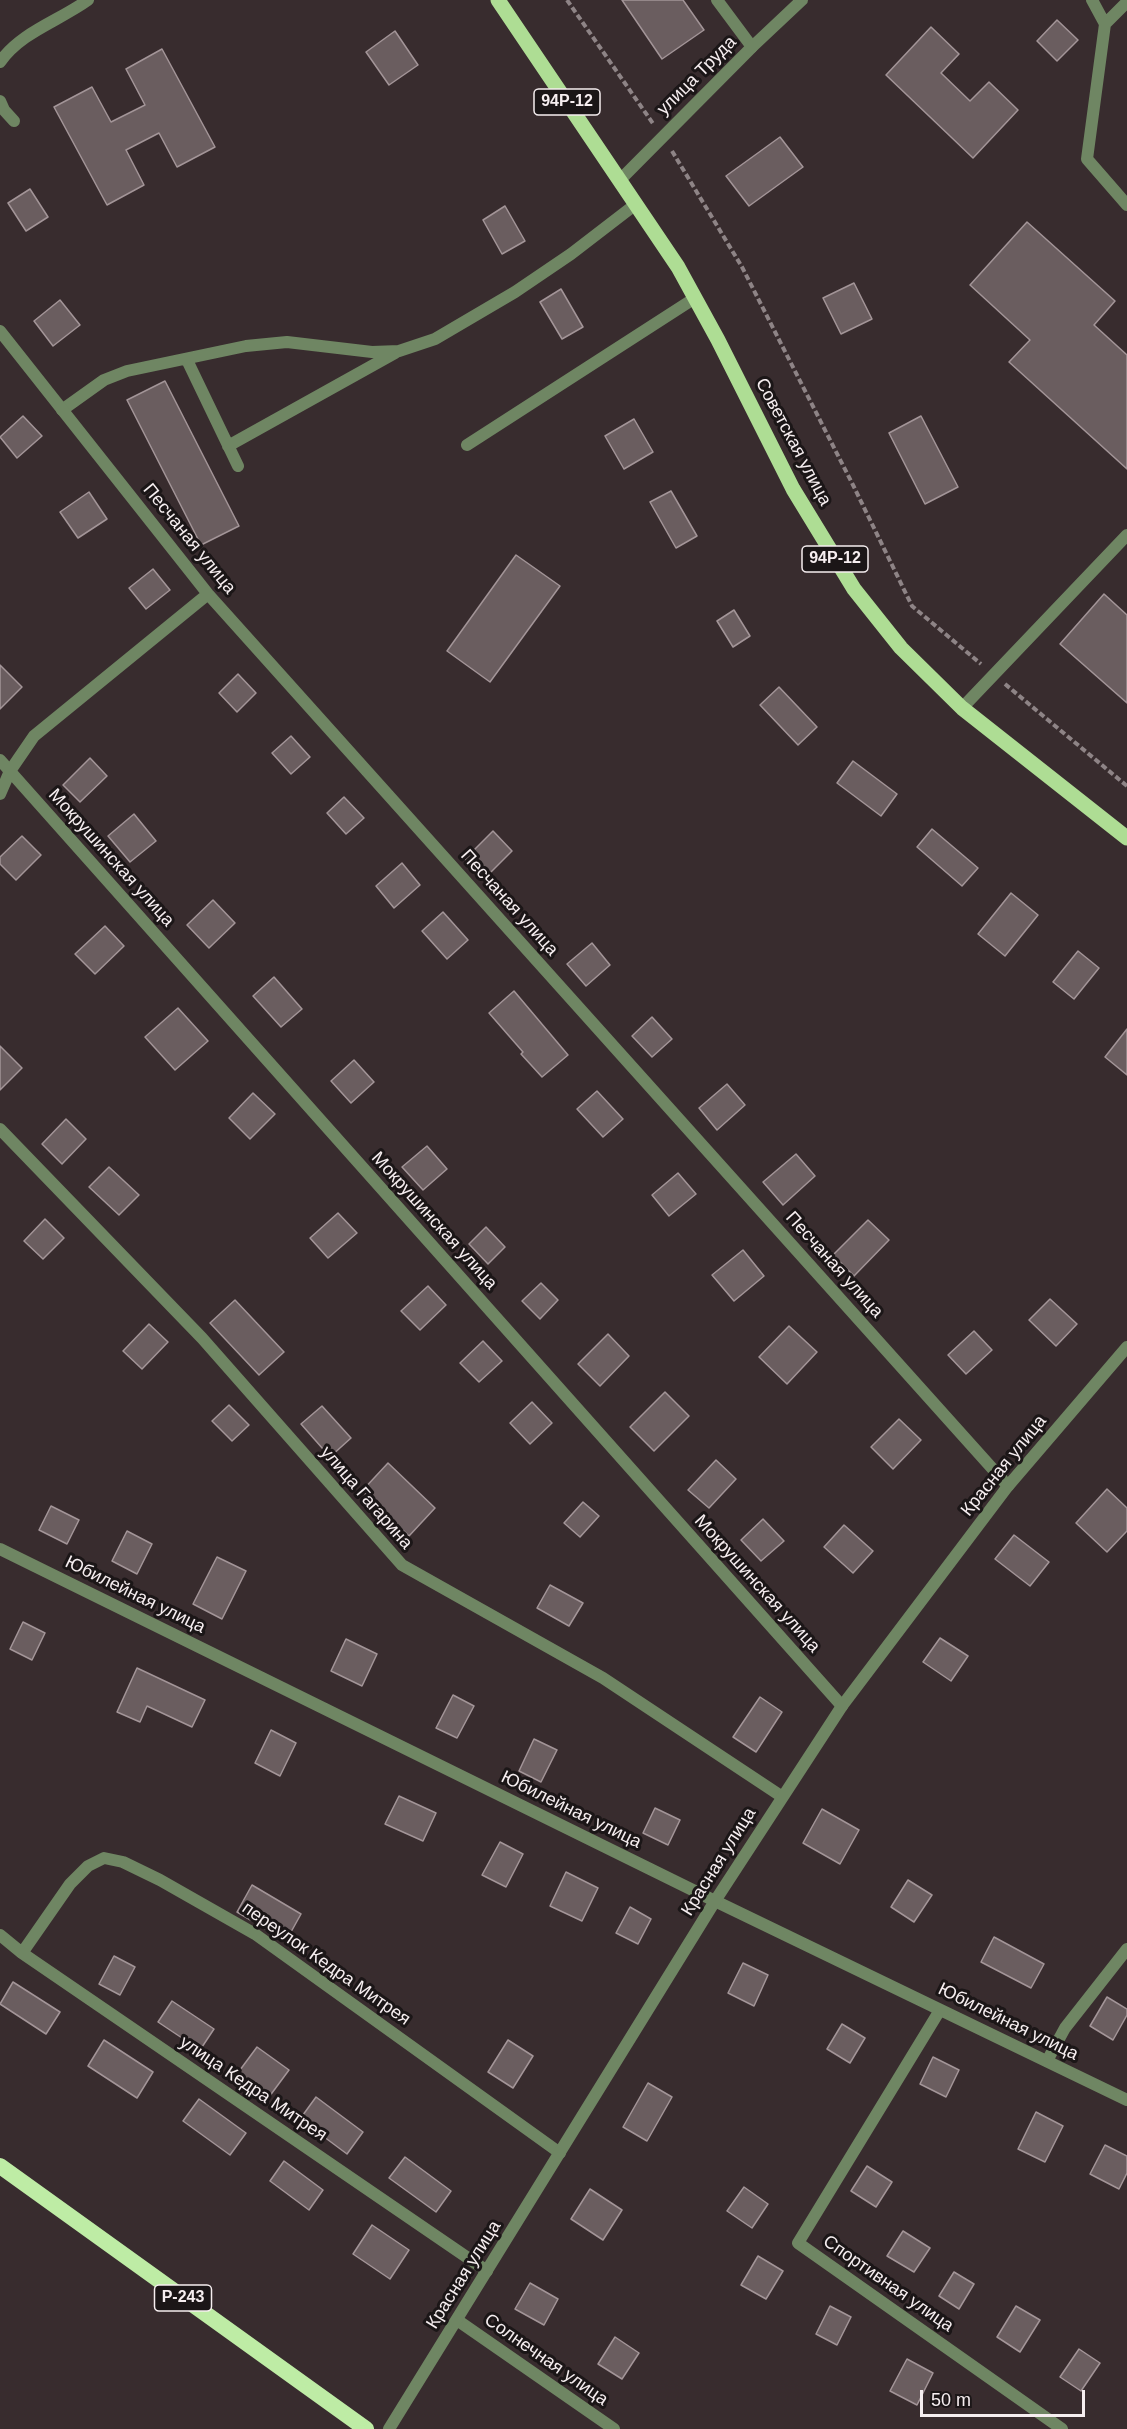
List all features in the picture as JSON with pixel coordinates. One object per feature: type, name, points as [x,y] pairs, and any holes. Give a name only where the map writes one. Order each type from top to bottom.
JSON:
[{"type":"highway","name":"Р-243","points":[[0,2166],[366,2429]]},
{"type":"main road","name":"Советская улица","points":[[498,0],[678,267],[793,489],[854,589],[901,648],[962,708],[1127,838]]},
{"type":"street","points":[[0,62],[21,39],[88,0]]},
{"type":"street","points":[[717,0],[752,47]]},
{"type":"street","name":"улица Труда","points":[[620,180],[802,0]]},
{"type":"street","points":[[1092,0],[1105,24],[1088,159],[1127,205]]},
{"type":"street","points":[[1105,24],[1127,2]]},
{"type":"street","points":[[0,101],[4,110],[14,121]]},
{"type":"street","points":[[228,446],[399,351],[435,339],[515,292],[571,254],[636,204]]},
{"type":"street","points":[[467,445],[695,298]]},
{"type":"street","name":"Песчаная улица","points":[[0,331],[208,594],[1008,1486]]},
{"type":"street","points":[[62,410],[104,380],[128,371],[246,346],[287,342],[372,352],[399,351]]},
{"type":"street","points":[[187,360],[238,466]]},
{"type":"street","points":[[962,708],[1127,534]]},
{"type":"street","points":[[0,794],[10,771],[34,736],[208,594]]},
{"type":"street","name":"Мокрушинская улица","points":[[0,760],[842,1706]]},
{"type":"street","name":"улица Гагарина","points":[[0,1130],[202,1338],[402,1565],[603,1678],[782,1796]]},
{"type":"street","name":"Красная улица","points":[[389,2429],[715,1901],[842,1706],[1008,1486],[1127,1347]]},
{"type":"street","name":"Юбилейная улица","points":[[0,1549],[715,1901],[1127,2100]]},
{"type":"street","name":"переулок Кедра Митрея","points":[[22,1953],[70,1884],[87,1866],[104,1858],[123,1862],[160,1880],[255,1934],[560,2153]]},
{"type":"street","name":"улица Кедра Митрея","points":[[0,1935],[22,1953],[487,2271]]},
{"type":"street","points":[[1047,2061],[1065,2028],[1127,1949]]},
{"type":"street","name":"Спортивная улица","points":[[940,2010],[798,2243],[1062,2429]]},
{"type":"street","name":"Солнечная улица","points":[[457,2320],[614,2429]]},
{"type":"path","points":[[567,0],[662,137],[742,267],[912,606],[1127,786]]},
{"type":"building","points":[[622,0],[683,0],[704,30],[662,59]]},
{"type":"building","points":[[1057,20],[1078,40],[1057,61],[1037,41]]},
{"type":"building","points":[[931,27],[959,54],[941,73],[970,101],[989,82],[1018,110],[973,158],[886,75]]},
{"type":"building","points":[[395,31],[418,65],[389,85],[366,52]]},
{"type":"building","points":[[162,49],[215,147],[177,167],[159,133],[126,150],[144,185],[107,205],[54,107],[92,87],[111,122],[145,105],[126,69]]},
{"type":"building","points":[[780,137],[803,167],[749,206],[726,176]]},
{"type":"building","points":[[30,189],[48,217],[26,231],[8,203]]},
{"type":"building","points":[[505,206],[525,241],[502,254],[483,220]]},
{"type":"building","points":[[1027,222],[1115,301],[1094,325],[1127,355],[1127,469],[1009,362],[1030,340],[970,285]]},
{"type":"building","points":[[854,283],[872,319],[841,334],[823,298]]},
{"type":"building","points":[[561,289],[583,327],[562,339],[540,302]]},
{"type":"building","points":[[60,300],[80,325],[53,346],[34,321]]},
{"type":"building","points":[[165,381],[239,526],[201,545],[127,400]]},
{"type":"building","points":[[23,416],[42,436],[17,458],[0,437]]},
{"type":"building","points":[[921,416],[958,487],[925,504],[889,433]]},
{"type":"building","points":[[634,419],[653,452],[624,469],[605,436]]},
{"type":"building","points":[[671,491],[697,536],[676,548],[650,502]]},
{"type":"building","points":[[89,492],[107,519],[78,538],[60,512]]},
{"type":"building","points":[[516,555],[560,586],[490,682],[447,651]]},
{"type":"building","points":[[153,569],[170,590],[146,609],[129,588]]},
{"type":"building","points":[[1104,594],[1127,615],[1127,703],[1060,644]]},
{"type":"building","points":[[734,610],[750,636],[733,647],[717,621]]},
{"type":"building","points":[[0,665],[22,687],[0,709]]},
{"type":"building","points":[[238,674],[256,693],[237,712],[219,693]]},
{"type":"building","points":[[779,687],[817,727],[798,745],[760,705]]},
{"type":"building","points":[[291,736],[310,757],[291,774],[272,753]]},
{"type":"building","points":[[90,758],[107,776],[80,802],[63,785]]},
{"type":"building","points":[[853,761],[897,794],[881,816],[837,783]]},
{"type":"building","points":[[344,797],[364,818],[346,834],[327,813]]},
{"type":"building","points":[[134,814],[156,841],[130,862],[108,836]]},
{"type":"building","points":[[932,829],[978,868],[962,886],[917,847]]},
{"type":"building","points":[[493,831],[512,851],[484,879],[465,859]]},
{"type":"building","points":[[22,836],[41,855],[16,880],[0,864],[0,857]]},
{"type":"building","points":[[402,863],[420,885],[394,908],[376,886]]},
{"type":"building","points":[[1011,893],[1038,915],[1005,956],[978,934]]},
{"type":"building","points":[[213,900],[235,923],[209,948],[187,925]]},
{"type":"building","points":[[443,912],[468,940],[447,959],[422,931]]},
{"type":"building","points":[[105,926],[124,946],[95,974],[75,954]]},
{"type":"building","points":[[592,943],[610,965],[586,986],[567,964]]},
{"type":"building","points":[[1078,951],[1099,968],[1074,999],[1053,982]]},
{"type":"building","points":[[274,977],[302,1009],[281,1027],[253,996]]},
{"type":"building","points":[[514,991],[568,1055],[542,1077],[489,1013]]},
{"type":"building","points":[[178,1008],[208,1041],[175,1070],[145,1037]]},
{"type":"building","points":[[652,1017],[672,1039],[652,1057],[632,1036]]},
{"type":"building","points":[[1127,1029],[1127,1075],[1105,1057]]},
{"type":"building","points":[[0,1046],[22,1068],[0,1090]]},
{"type":"building","points":[[354,1060],[374,1082],[351,1103],[331,1081]]},
{"type":"building","points":[[727,1084],[745,1105],[717,1130],[699,1108]]},
{"type":"building","points":[[597,1091],[623,1119],[603,1137],[577,1109]]},
{"type":"building","points":[[253,1093],[275,1114],[250,1139],[229,1118]]},
{"type":"building","points":[[66,1119],[86,1139],[62,1164],[42,1144]]},
{"type":"building","points":[[427,1146],[447,1169],[423,1190],[402,1167]]},
{"type":"building","points":[[796,1154],[815,1176],[783,1205],[763,1182]]},
{"type":"building","points":[[109,1167],[139,1195],[119,1215],[89,1187]]},
{"type":"building","points":[[678,1173],[696,1194],[669,1216],[652,1195]]},
{"type":"building","points":[[338,1213],[357,1233],[328,1258],[310,1238]]},
{"type":"building","points":[[45,1219],[64,1238],[43,1259],[24,1241]]},
{"type":"building","points":[[868,1220],[889,1240],[854,1276],[833,1255]]},
{"type":"building","points":[[486,1227],[505,1247],[488,1264],[469,1244]]},
{"type":"building","points":[[743,1250],[764,1276],[734,1301],[712,1275]]},
{"type":"building","points":[[541,1283],[558,1300],[540,1319],[522,1301]]},
{"type":"building","points":[[428,1286],[446,1305],[420,1330],[401,1311]]},
{"type":"building","points":[[1050,1299],[1077,1324],[1056,1346],[1029,1320]]},
{"type":"building","points":[[235,1300],[284,1352],[259,1375],[210,1323]]},
{"type":"building","points":[[149,1324],[168,1342],[142,1369],[123,1351]]},
{"type":"building","points":[[789,1326],[817,1352],[787,1384],[759,1357]]},
{"type":"building","points":[[974,1331],[992,1350],[966,1374],[948,1355]]},
{"type":"building","points":[[608,1334],[629,1356],[600,1386],[578,1364]]},
{"type":"building","points":[[483,1341],[502,1361],[479,1382],[460,1363]]},
{"type":"building","points":[[665,1392],[689,1416],[654,1451],[630,1427]]},
{"type":"building","points":[[532,1402],[552,1423],[530,1444],[510,1423]]},
{"type":"building","points":[[229,1405],[249,1425],[232,1441],[212,1421]]},
{"type":"building","points":[[322,1406],[351,1438],[330,1457],[301,1424]]},
{"type":"building","points":[[899,1419],[921,1440],[893,1469],[871,1447]]},
{"type":"building","points":[[716,1460],[736,1479],[709,1508],[688,1490]]},
{"type":"building","points":[[388,1463],[435,1508],[409,1536],[362,1491]]},
{"type":"building","points":[[1107,1489],[1127,1508],[1127,1531],[1107,1552],[1076,1523]]},
{"type":"building","points":[[583,1502],[599,1516],[580,1537],[564,1523]]},
{"type":"building","points":[[51,1506],[79,1520],[67,1544],[39,1530]]},
{"type":"building","points":[[763,1519],[784,1541],[761,1561],[741,1540]]},
{"type":"building","points":[[844,1525],[873,1551],[853,1573],[824,1547]]},
{"type":"building","points":[[127,1531],[152,1544],[137,1574],[112,1561]]},
{"type":"building","points":[[1014,1535],[1049,1562],[1030,1586],[995,1559]]},
{"type":"building","points":[[217,1557],[246,1571],[222,1619],[193,1604]]},
{"type":"building","points":[[550,1585],[583,1603],[569,1626],[537,1608]]},
{"type":"building","points":[[23,1622],[45,1633],[32,1660],[10,1649]]},
{"type":"building","points":[[940,1638],[968,1656],[951,1681],[923,1662]]},
{"type":"building","points":[[346,1639],[377,1654],[362,1686],[331,1671]]},
{"type":"building","points":[[137,1668],[205,1700],[192,1727],[147,1706],[140,1722],[117,1712]]},
{"type":"building","points":[[453,1695],[474,1706],[457,1738],[436,1728]]},
{"type":"building","points":[[760,1697],[782,1712],[756,1752],[733,1737]]},
{"type":"building","points":[[271,1730],[296,1743],[280,1776],[255,1763]]},
{"type":"building","points":[[534,1739],[557,1750],[541,1782],[519,1771]]},
{"type":"building","points":[[399,1796],[436,1813],[423,1841],[385,1824]]},
{"type":"building","points":[[655,1808],[680,1820],[668,1845],[643,1833]]},
{"type":"building","points":[[822,1809],[859,1830],[840,1864],[803,1843]]},
{"type":"building","points":[[500,1842],[523,1854],[506,1887],[482,1875]]},
{"type":"building","points":[[566,1872],[598,1888],[582,1921],[550,1906]]},
{"type":"building","points":[[908,1880],[932,1895],[914,1922],[891,1907]]},
{"type":"building","points":[[252,1885],[301,1914],[286,1941],[237,1912]]},
{"type":"building","points":[[630,1907],[651,1919],[638,1944],[616,1933]]},
{"type":"building","points":[[994,1937],[1044,1964],[1031,1988],[981,1962]]},
{"type":"building","points":[[114,1956],[135,1967],[120,1995],[99,1984]]},
{"type":"building","points":[[743,1963],[768,1975],[754,2006],[728,1993]]},
{"type":"building","points":[[13,1982],[60,2012],[46,2034],[0,2004]]},
{"type":"building","points":[[1107,1997],[1127,2009],[1127,2015],[1113,2040],[1090,2026]]},
{"type":"building","points":[[172,2001],[214,2029],[200,2050],[158,2022]]},
{"type":"building","points":[[842,2024],[865,2038],[850,2063],[827,2049]]},
{"type":"building","points":[[104,2040],[153,2072],[137,2098],[88,2066]]},
{"type":"building","points":[[508,2040],[533,2056],[513,2088],[488,2072]]},
{"type":"building","points":[[257,2047],[289,2070],[269,2097],[237,2074]]},
{"type":"building","points":[[933,2057],[959,2070],[946,2097],[920,2084]]},
{"type":"building","points":[[648,2083],[672,2097],[647,2141],[623,2127]]},
{"type":"building","points":[[316,2097],[363,2132],[347,2154],[300,2119]]},
{"type":"building","points":[[199,2099],[246,2133],[230,2155],[183,2121]]},
{"type":"building","points":[[1036,2112],[1063,2126],[1045,2162],[1018,2149]]},
{"type":"building","points":[[1105,2145],[1127,2156],[1127,2173],[1119,2189],[1090,2174]]},
{"type":"building","points":[[405,2157],[451,2191],[436,2212],[389,2178]]},
{"type":"building","points":[[284,2161],[323,2190],[309,2210],[270,2181]]},
{"type":"building","points":[[867,2166],[892,2182],[876,2207],[851,2191]]},
{"type":"building","points":[[744,2187],[768,2204],[752,2228],[727,2211]]},
{"type":"building","points":[[590,2189],[622,2210],[603,2240],[571,2219]]},
{"type":"building","points":[[372,2225],[409,2250],[390,2279],[353,2254]]},
{"type":"building","points":[[903,2231],[930,2248],[914,2272],[887,2256]]},
{"type":"building","points":[[758,2256],[783,2271],[766,2299],[741,2285]]},
{"type":"building","points":[[954,2272],[974,2284],[959,2309],[939,2296]]},
{"type":"building","points":[[530,2283],[558,2299],[544,2325],[515,2309]]},
{"type":"building","points":[[830,2306],[851,2317],[837,2345],[816,2334]]},
{"type":"building","points":[[1016,2306],[1040,2320],[1020,2352],[997,2337]]},
{"type":"building","points":[[615,2337],[639,2353],[622,2379],[598,2364]]},
{"type":"building","points":[[1079,2349],[1100,2363],[1081,2391],[1060,2377]]},
{"type":"building","points":[[907,2359],[933,2373],[917,2405],[890,2391]]}]
